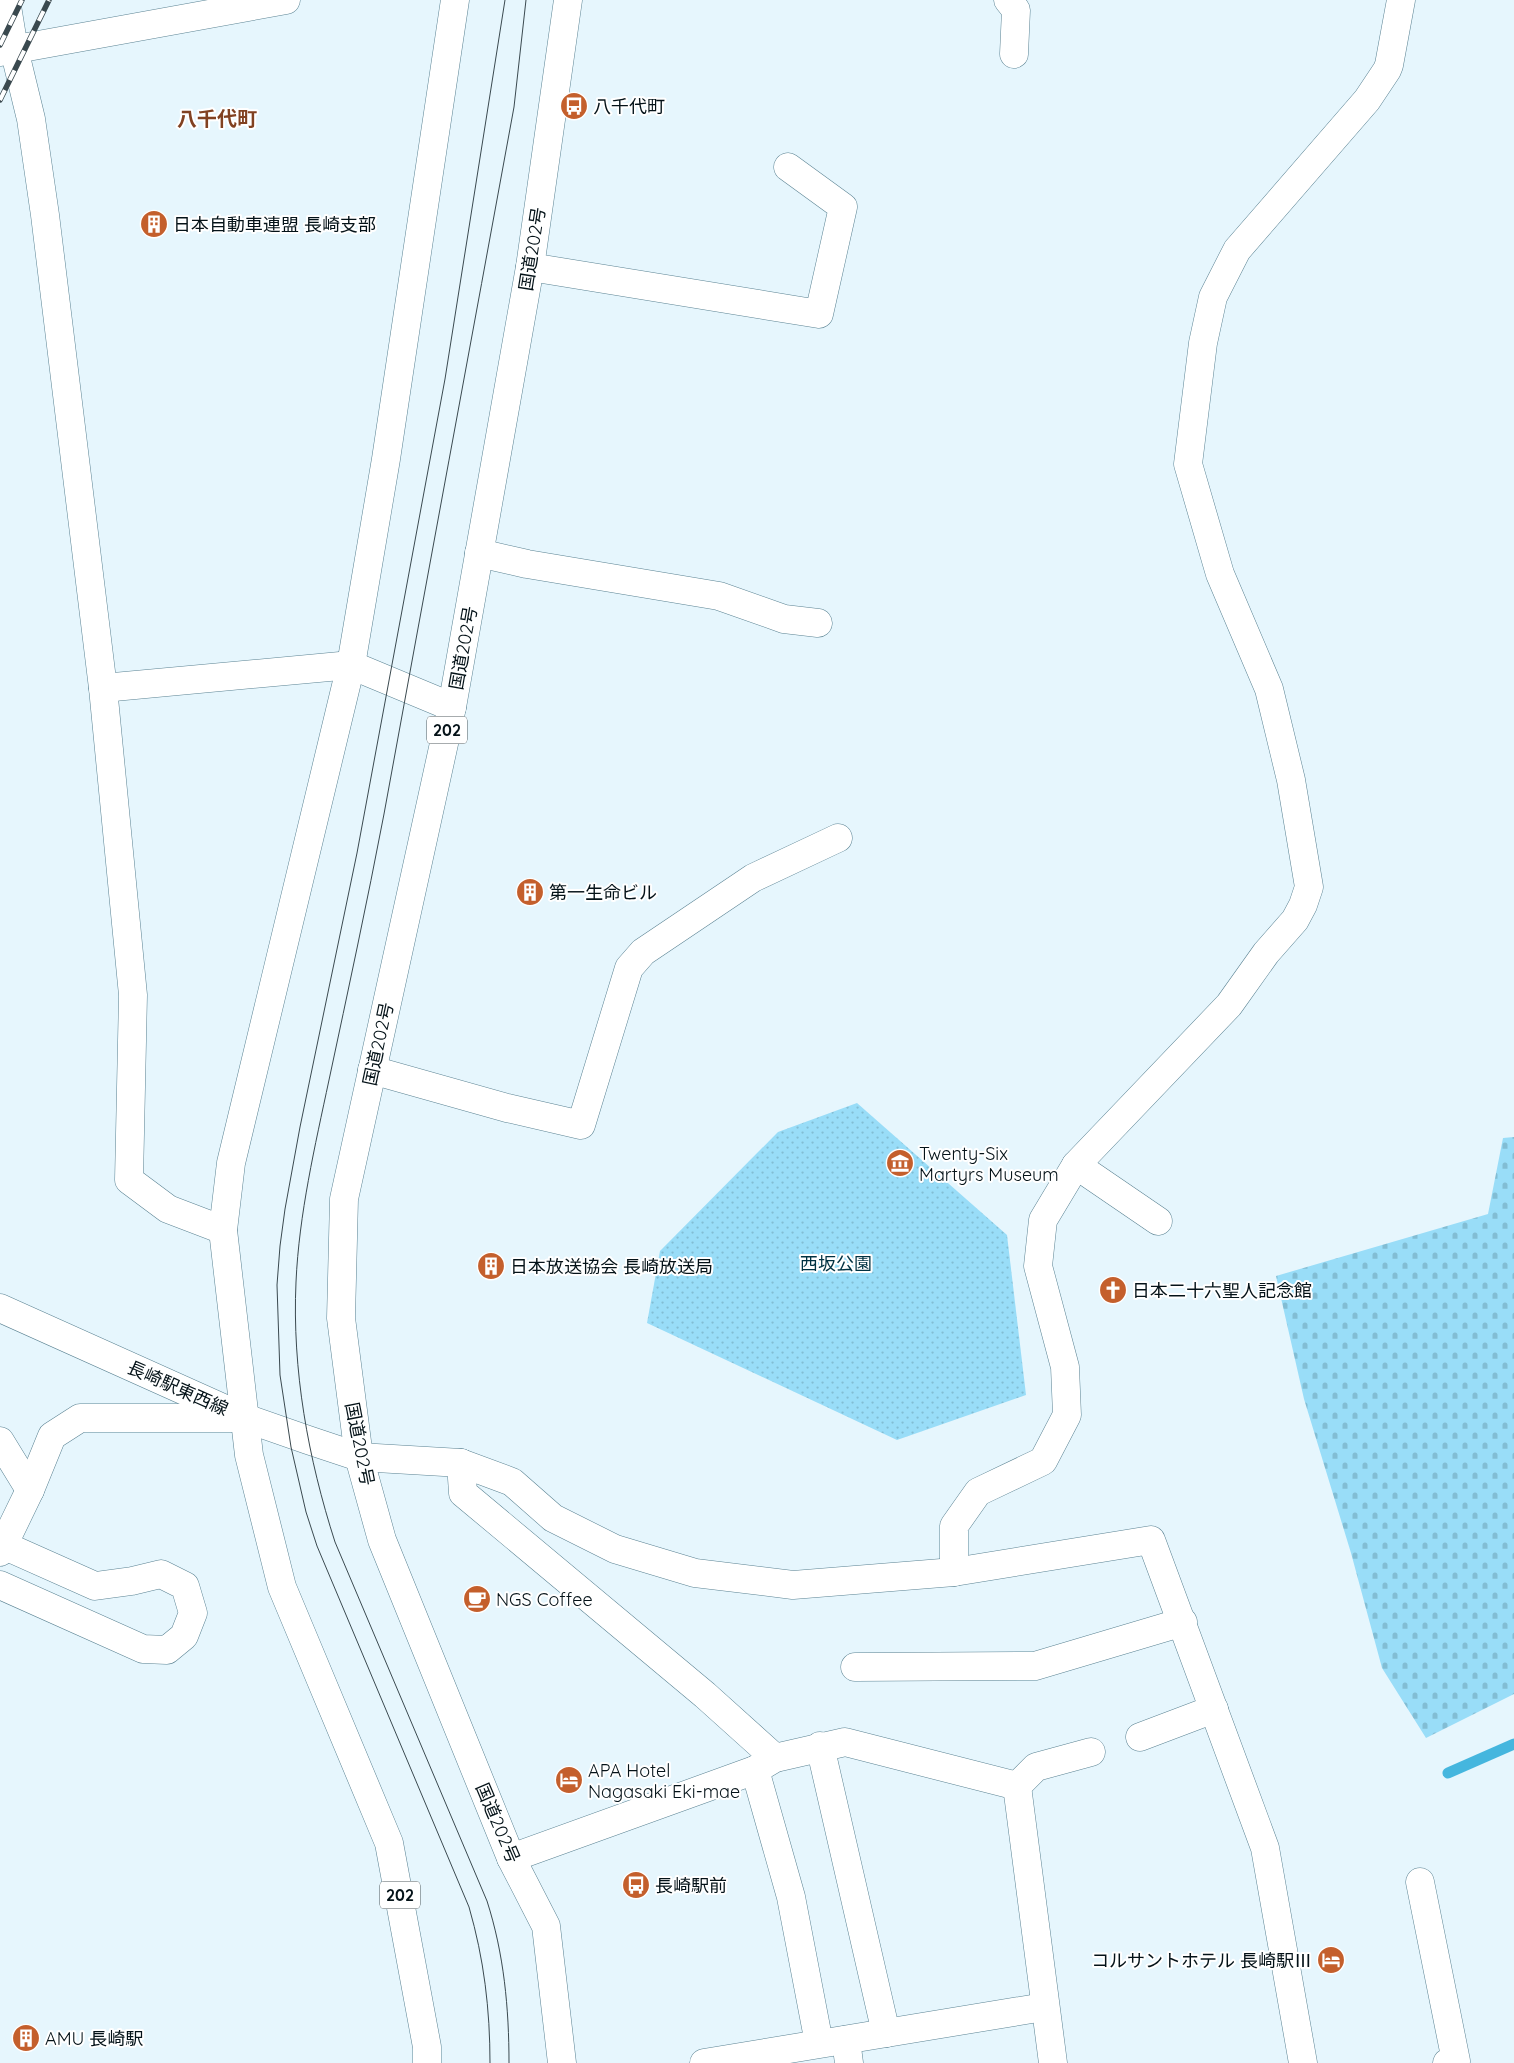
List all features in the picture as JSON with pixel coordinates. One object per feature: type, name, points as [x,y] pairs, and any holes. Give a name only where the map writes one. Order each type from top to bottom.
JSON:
[{"type":"main road","points":[[6,0],[7,50],[31,119],[45,215],[103,688],[133,995],[129,1180],[168,1209],[223,1230]]},
{"type":"main road","points":[[7,50],[286,0]]},
{"type":"main road","name":"202","points":[[427,2063],[427,2047],[390,1843],[282,1587],[249,1455],[223,1230],[231,1163],[351,665],[386,460],[455,0]]},
{"type":"main road","name":"国道202号","points":[[562,2063],[546,1926],[511,1858],[382,1540],[359,1457],[341,1318],[344,1199],[452,707],[530,267],[568,0]]},
{"type":"main road","points":[[1008,0],[1016,10],[1014,54]]},
{"type":"main road","points":[[954,1572],[954,1526],[978,1492],[1042,1461],[1066,1415],[1065,1367],[1038,1266],[1043,1220],[1076,1165],[1229,1005],[1266,953],[1294,920],[1303,905],[1309,887],[1291,780],[1269,689],[1220,574],[1188,464],[1203,343],[1213,297],[1237,250],[1367,100],[1386,70],[1389,65],[1401,0]]},
{"type":"main road","points":[[530,267],[819,314],[843,207],[788,167]]},
{"type":"main road","points":[[479,553],[527,564],[719,596],[784,618],[818,623]]},
{"type":"main road","points":[[103,688],[351,665],[452,707]]},
{"type":"main road","points":[[372,1070],[498,1105],[581,1125],[629,968],[643,952],[753,878],[838,838]]},
{"type":"main road","points":[[1076,1165],[1158,1221]]},
{"type":"main road","name":"長崎駅東西線","points":[[0,1308],[246,1418],[359,1457],[462,1463],[512,1482],[553,1518],[615,1549],[696,1573],[793,1585],[954,1572],[1151,1540],[1182,1622]]},
{"type":"main road","points":[[0,1586],[144,1649],[167,1650],[184,1636],[193,1613],[185,1586],[161,1574],[132,1581],[94,1586],[2,1549],[30,1490],[52,1436],[80,1418],[246,1418]]},
{"type":"main road","points":[[0,1441],[30,1490]]},
{"type":"main road","points":[[462,1463],[463,1493],[705,1695],[765,1764],[819,2043]]},
{"type":"main road","points":[[855,1667],[1035,1666],[1182,1622],[1265,1848],[1303,2063]]},
{"type":"main road","points":[[1140,1737],[1214,1709]]},
{"type":"main road","points":[[511,1858],[765,1764],[820,1746],[845,1742],[1017,1786]]},
{"type":"main road","points":[[820,1746],[886,2033]]},
{"type":"main road","points":[[1017,1786],[1036,1767],[1091,1752]]},
{"type":"main road","points":[[1017,1786],[1044,2007],[1053,2063]]},
{"type":"main road","points":[[1420,1882],[1456,2061],[1447,2063]]},
{"type":"main road","points":[[704,2063],[819,2043],[848,2052],[886,2033],[1044,2007]]},
{"type":"green space","name":"西坂公園","points":[[857,1103],[1007,1235],[1026,1395],[897,1440],[647,1323],[660,1251],[778,1132]]},
{"type":"green space","points":[[1514,1137],[1514,1694],[1426,1738],[1382,1668],[1351,1553],[1304,1399],[1276,1276],[1488,1214],[1503,1138]]},
{"type":"waterway","points":[[1448,1773],[1514,1744]]},
{"type":"tram line","points":[[490,2063],[489,2023],[485,1984],[479,1946],[469,1907],[317,1546],[306,1512],[291,1447],[280,1375],[277,1285],[285,1209],[300,1127],[357,853],[445,379],[505,0]]},
{"type":"tram line","points":[[509,2063],[504,1981],[498,1941],[487,1901],[335,1542],[325,1510],[304,1414],[299,1381],[295,1315],[300,1231],[308,1180],[384,814],[514,107],[526,0]]},
{"type":"railway","points":[[0,45],[22,0]]},
{"type":"railway","points":[[0,100],[49,0]]},
{"type":"place","name":"八千代町","points":[[574,106]]},
{"type":"place","name":"日本自動車連盟 長崎支部","points":[[154,224]]},
{"type":"place","name":"第一生命ビル","points":[[530,892]]},
{"type":"place","name":"Twenty-Six Martyrs Museum","points":[[900,1163]]},
{"type":"place","name":"日本放送協会 長崎放送局","points":[[491,1266]]},
{"type":"place","name":"日本二十六聖人記念館","points":[[1113,1290]]},
{"type":"place","name":"NGS Coffee","points":[[477,1599]]},
{"type":"place","name":"APA Hotel Nagasaki Eki-mae","points":[[569,1780]]},
{"type":"place","name":"長崎駅前","points":[[636,1885]]},
{"type":"place","name":"コルサントホテル 長崎駅Ⅲ","points":[[1331,1960]]},
{"type":"place","name":"AMU 長崎駅","points":[[26,2038]]},
{"type":"district","name":"八千代町","points":[[217,118]]}]
